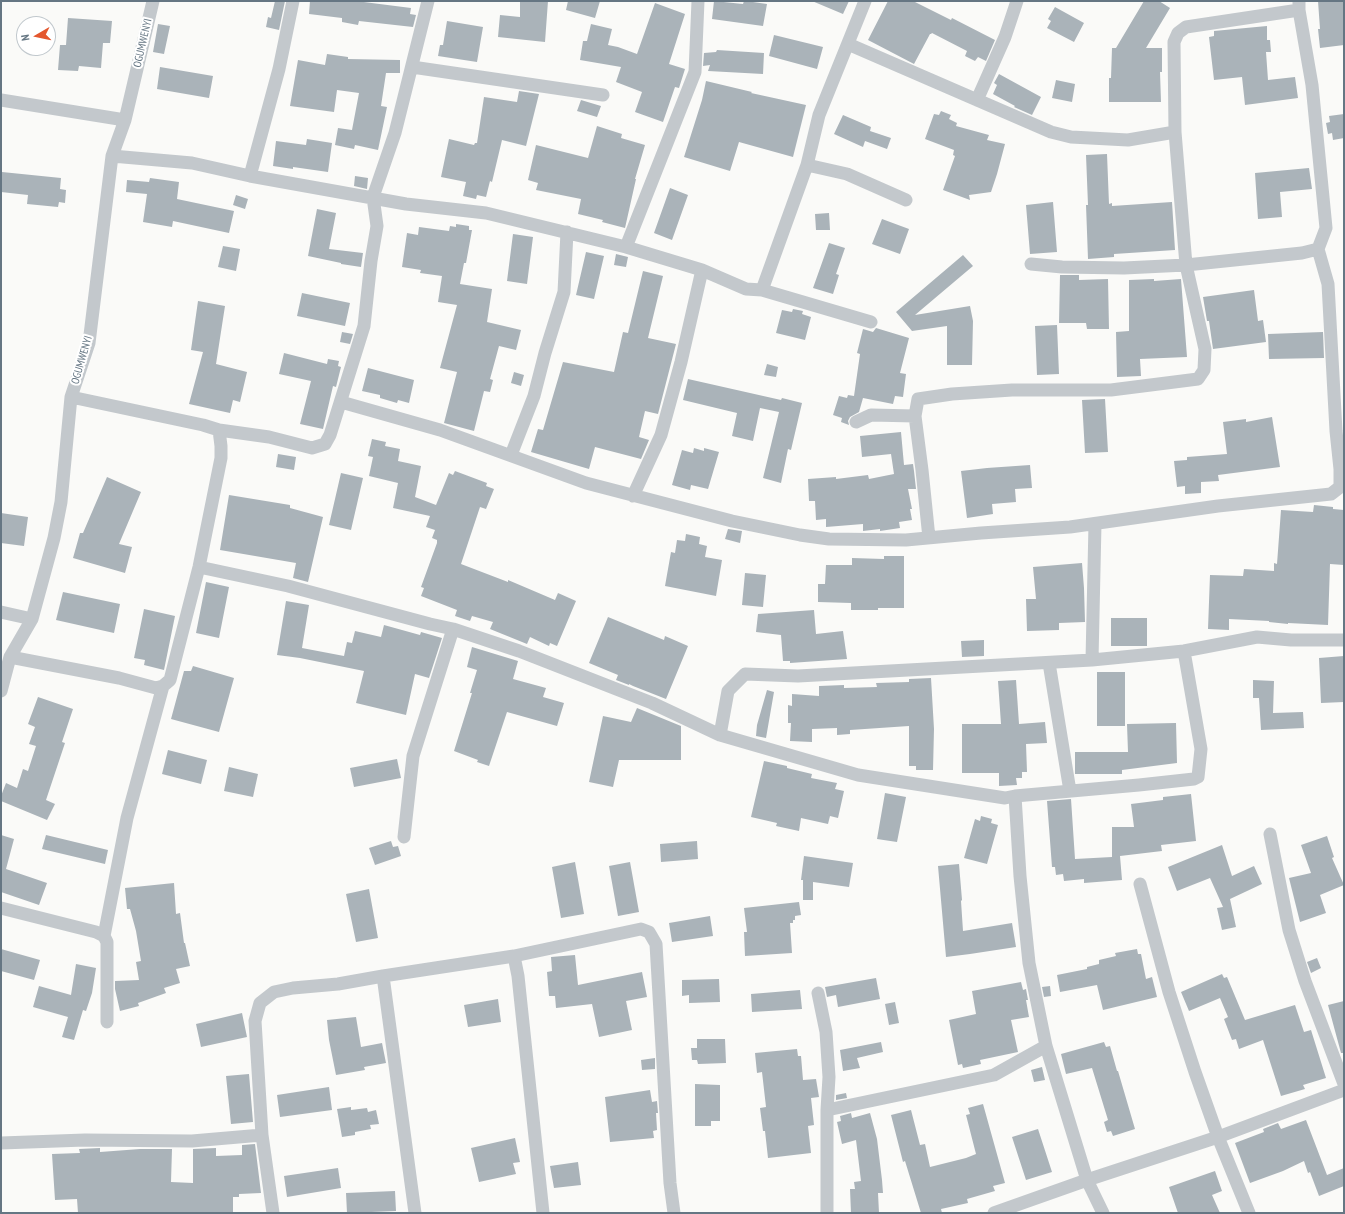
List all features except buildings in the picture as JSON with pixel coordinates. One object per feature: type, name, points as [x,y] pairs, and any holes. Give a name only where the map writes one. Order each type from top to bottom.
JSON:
[{"type":"street","name":"OGUMWENYI","points":[[1,691],[10,657],[32,619],[54,538],[61,502],[71,397],[89,343],[112,156],[125,120],[153,1]]},
{"type":"street","points":[[250,176],[279,69],[293,1]]},
{"type":"street","points":[[71,397],[203,425],[219,430],[269,437],[312,448],[326,444],[334,425],[364,326],[371,261],[377,226],[373,197],[395,133],[428,1]]},
{"type":"street","points":[[626,247],[695,72],[698,1]]},
{"type":"street","points":[[762,290],[807,165],[819,115],[865,1]]},
{"type":"street","points":[[977,100],[1018,1]]},
{"type":"street","points":[[341,402],[440,430],[586,483],[732,521],[800,535],[844,539],[906,540],[1070,527],[1218,506],[1331,494],[1340,487],[1328,284],[1318,249],[1326,228],[1312,85],[1299,5],[1186,27],[1178,32],[1174,42],[1175,132],[1186,265],[1205,348],[1204,370],[1198,379],[1111,390],[1012,390],[935,396],[918,399],[915,416],[929,538]]},
{"type":"street","points":[[848,44],[1050,132],[1071,138],[1128,140],[1175,132]]},
{"type":"street","points":[[412,67],[603,95]]},
{"type":"street","points":[[1,100],[125,120]]},
{"type":"street","points":[[112,156],[192,163],[250,176],[406,204],[486,213],[626,247],[702,270],[746,289],[762,290],[871,322]]},
{"type":"street","points":[[807,165],[847,174],[906,200]]},
{"type":"street","points":[[511,455],[534,396],[545,353],[564,292],[567,232]]},
{"type":"street","points":[[1031,264],[1062,267],[1124,268],[1186,265],[1302,253],[1318,249]]},
{"type":"street","points":[[633,496],[661,436],[702,270]]},
{"type":"street","points":[[856,422],[871,415],[915,416]]},
{"type":"street","points":[[10,657],[119,678],[156,688],[163,686],[170,680],[199,567],[221,458],[219,430]]},
{"type":"street","points":[[1092,660],[1095,524]]},
{"type":"street","points":[[199,567],[288,586],[430,624],[453,628],[519,651],[637,697],[720,735],[858,775],[1006,798],[1194,779],[1198,777],[1201,749],[1184,651]]},
{"type":"street","points":[[1,612],[32,619]]},
{"type":"street","points":[[404,836],[413,756],[453,628]]},
{"type":"street","points":[[720,735],[728,691],[745,674],[798,676],[1092,660],[1184,651],[1257,637],[1291,640],[1344,640]]},
{"type":"street","points":[[1049,662],[1070,791]]},
{"type":"street","points":[[104,936],[127,818],[163,686]]},
{"type":"street","points":[[1015,796],[1020,876],[1029,963],[1046,1046],[1088,1180],[1103,1213]]},
{"type":"street","points":[[1270,834],[1290,930],[1305,981],[1344,1084]]},
{"type":"street","points":[[1140,884],[1169,992],[1218,1137],[1249,1213]]},
{"type":"street","points":[[1,908],[96,932],[104,936],[107,942],[107,1022]]},
{"type":"street","points":[[273,1213],[262,1135],[255,1021],[260,1003],[274,992],[293,988],[338,984],[514,956],[641,929],[649,932],[656,944],[670,1183],[674,1213]]},
{"type":"street","points":[[514,956],[518,976],[543,1213]]},
{"type":"street","points":[[383,976],[415,1213]]},
{"type":"street","points":[[818,993],[826,1032],[829,1077],[827,1110],[827,1213]]},
{"type":"street","points":[[827,1110],[994,1074],[1046,1046]]},
{"type":"street","points":[[994,1213],[1218,1137],[1344,1090]]},
{"type":"street","points":[[1,1143],[85,1140],[192,1141],[262,1135]]}]
